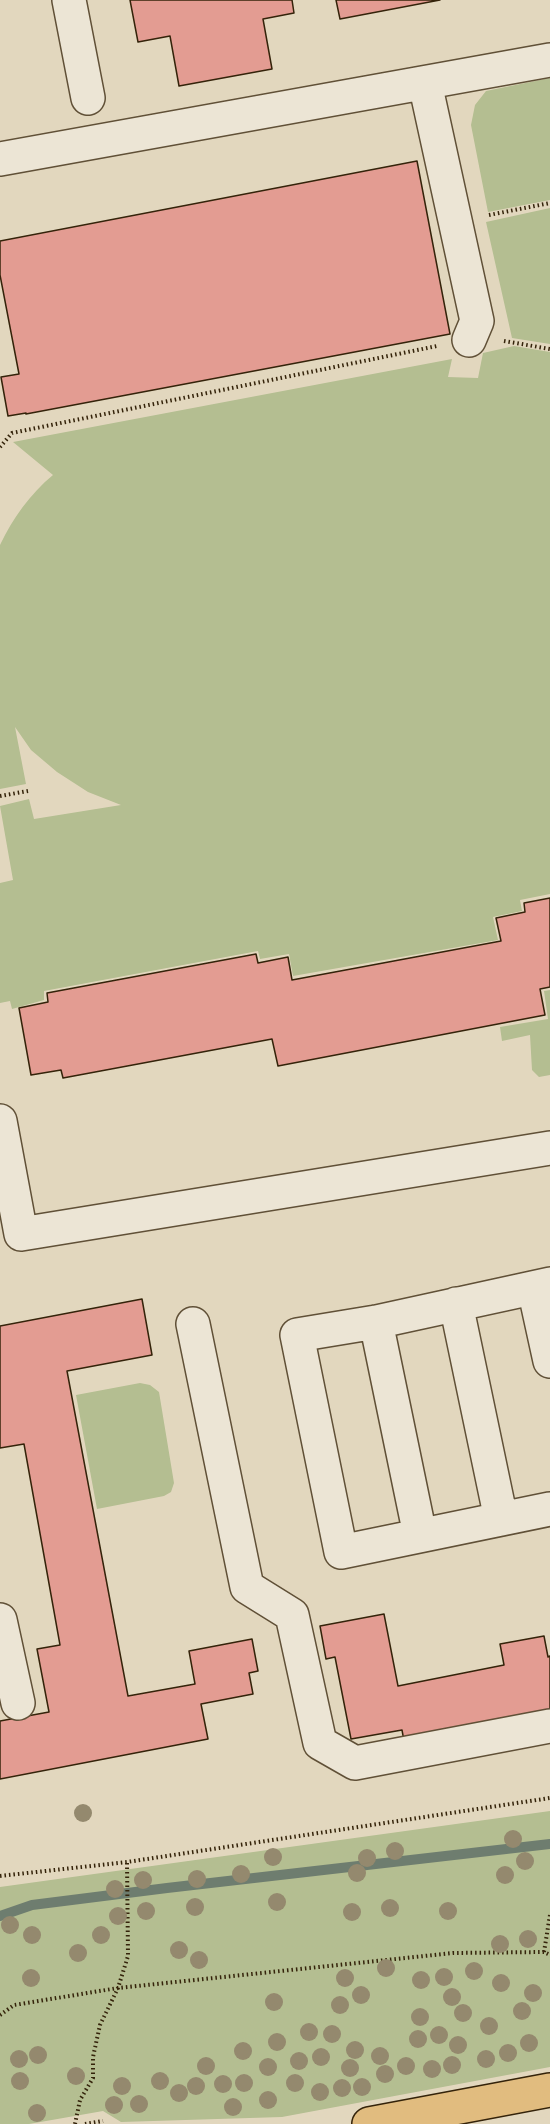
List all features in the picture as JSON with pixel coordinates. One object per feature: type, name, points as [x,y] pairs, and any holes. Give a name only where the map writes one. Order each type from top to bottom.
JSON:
[{"type":"main road","points":[[369,2124],[550,2090]]},
{"type":"lane","points":[[69,0],[88,98]]},
{"type":"lane","points":[[0,159],[550,60]]},
{"type":"lane","points":[[425,83],[455,221],[473,330]]},
{"type":"lane","points":[[0,1122],[11,1236],[550,1148]]},
{"type":"lane","points":[[550,1361],[542,1286],[376,1322],[297,1335],[341,1552],[550,1509]]},
{"type":"lane","points":[[456,1304],[501,1519]]},
{"type":"lane","points":[[376,1322],[420,1535]]},
{"type":"lane","points":[[193,1324],[248,1587],[292,1615],[320,1743],[355,1763],[550,1726]]},
{"type":"lane","points":[[0,1620],[18,1703]]},
{"type":"path","points":[[455,221],[550,204]]},
{"type":"path","points":[[0,447],[12,433],[473,330],[502,341],[550,349]]},
{"type":"path","points":[[0,796],[28,791]]},
{"type":"path","points":[[0,1876],[127,1862],[550,1798]]},
{"type":"path","points":[[75,2124],[80,2100],[93,2078],[93,2056],[100,2025],[118,1988],[128,1956],[127,1862]]},
{"type":"path","points":[[544,1952],[550,1915]]},
{"type":"path","points":[[0,2015],[14,2005],[118,1988],[453,1953],[544,1952],[550,1955]]},
{"type":"path","points":[[85,2124],[103,2121]]},
{"type":"green space","points":[[550,78],[550,200],[488,212],[471,125],[475,105],[486,91]]},
{"type":"green space","points":[[550,208],[550,344],[512,338],[486,222]]},
{"type":"green space","points":[[514,346],[550,352],[550,894],[520,900],[522,911],[493,917],[498,940],[293,976],[289,954],[260,959],[258,951],[44,991],[44,1000],[12,1009],[10,1001],[0,1003],[0,883],[13,880],[0,806],[29,799],[34,819],[121,805],[88,792],[57,772],[31,750],[15,727],[26,784],[0,789],[0,545],[23,507],[53,475],[13,442],[452,359],[448,377],[478,378],[483,353]]},
{"type":"green space","points":[[550,990],[550,1075],[539,1077],[532,1070],[530,1035],[502,1041],[500,1027],[548,1019],[544,991]]},
{"type":"green space","points":[[140,1383],[150,1385],[159,1392],[174,1483],[171,1492],[164,1496],[97,1509],[76,1395]]},
{"type":"green space","points":[[550,1811],[550,2067],[282,2117],[121,2122],[103,2111],[29,2124],[0,2124],[0,1887]]},
{"type":"building","points":[[130,0],[292,0],[294,13],[263,19],[272,69],[179,86],[170,36],[138,42]]},
{"type":"building","points":[[336,0],[440,0],[340,19]]},
{"type":"building","points":[[417,161],[450,334],[8,416],[1,377],[19,374],[0,275],[0,241]]},
{"type":"building","points":[[550,898],[550,987],[540,989],[545,1015],[278,1066],[272,1039],[63,1078],[61,1070],[31,1075],[19,1008],[48,1002],[47,993],[256,954],[258,963],[288,957],[292,980],[501,941],[496,918],[525,912],[524,903]]},
{"type":"building","points":[[142,1299],[152,1355],[67,1371],[128,1696],[195,1684],[189,1651],[252,1639],[258,1671],[249,1673],[253,1694],[201,1704],[208,1739],[0,1779],[0,1721],[49,1712],[37,1649],[60,1645],[24,1444],[0,1448],[0,1326]]},
{"type":"building","points":[[384,1614],[398,1686],[504,1665],[500,1644],[544,1636],[548,1657],[550,1656],[550,1718],[404,1741],[402,1730],[351,1739],[335,1657],[326,1659],[320,1626]]},
{"type":"waterway","points":[[0,1916],[32,1905],[550,1844]]}]
